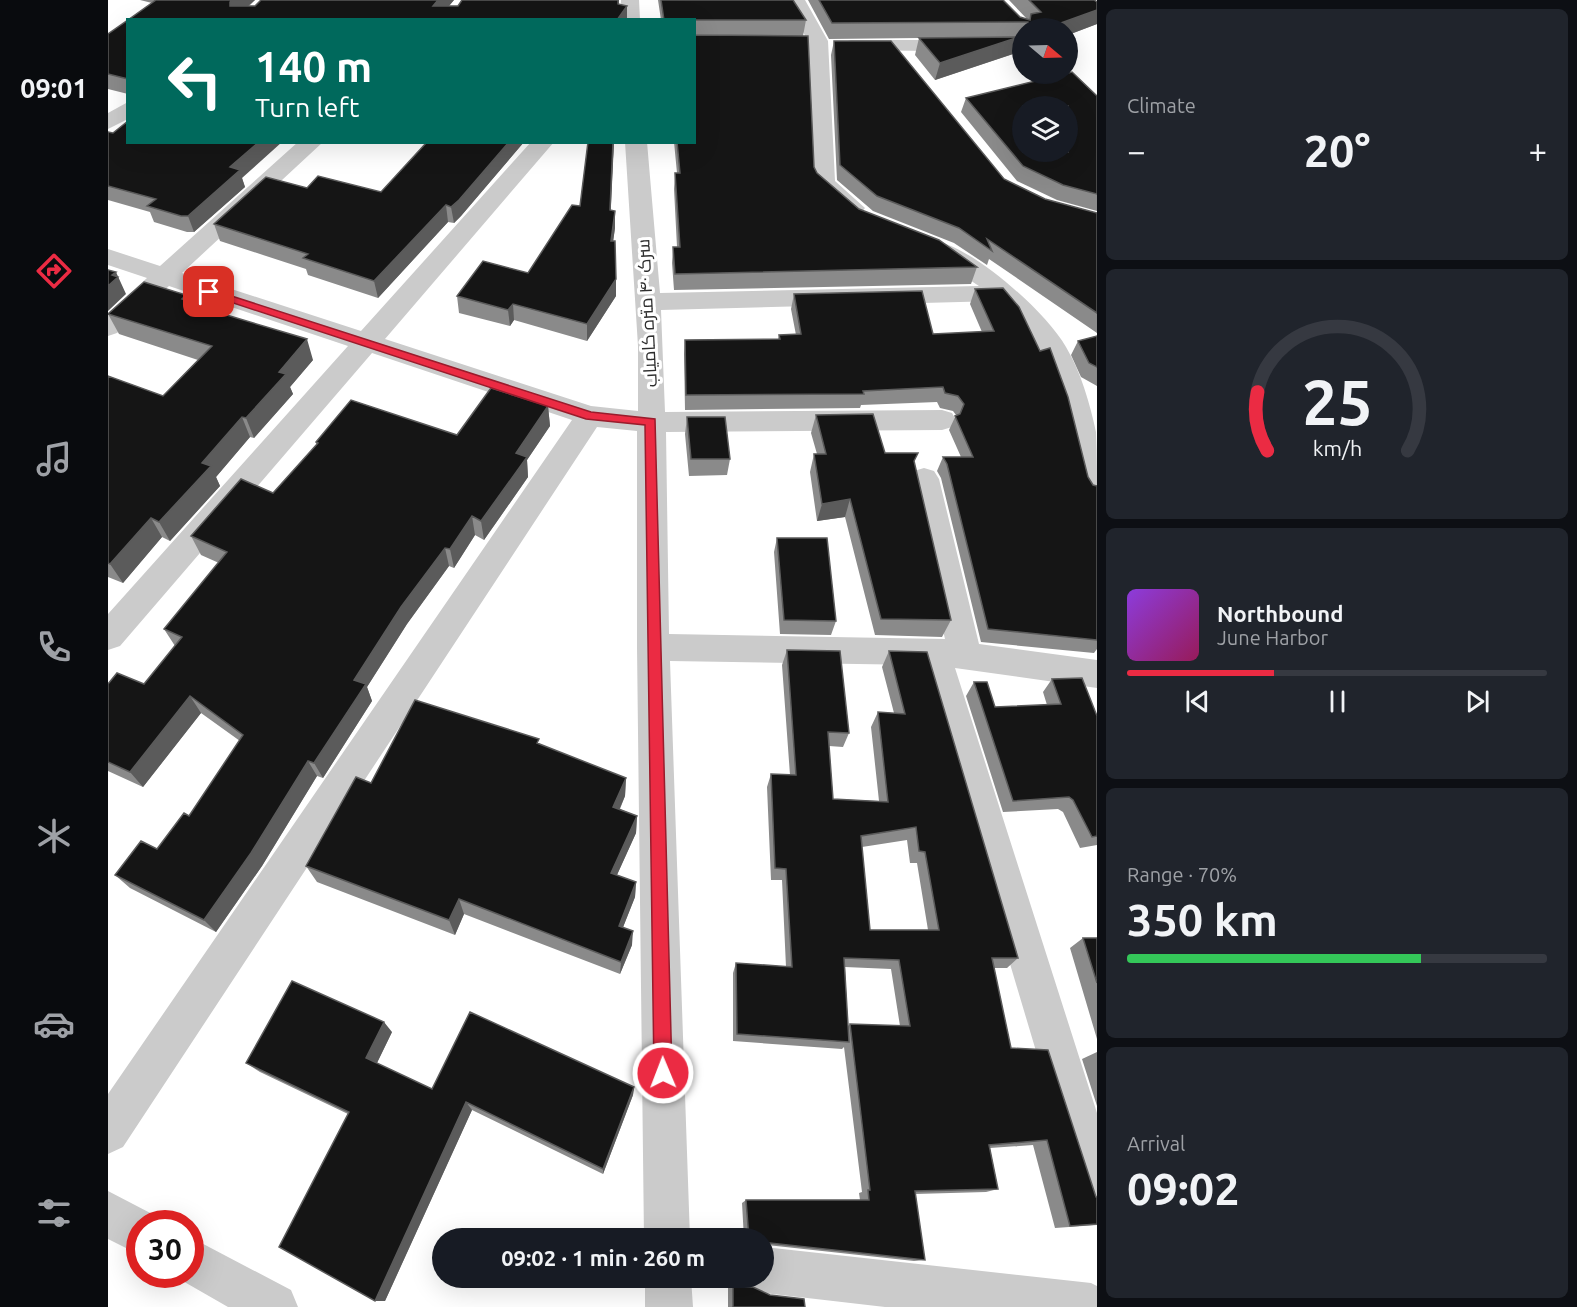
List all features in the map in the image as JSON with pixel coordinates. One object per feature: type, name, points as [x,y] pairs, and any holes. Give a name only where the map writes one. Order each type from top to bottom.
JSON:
[{"type":"street","points":[[630,0],[630,18]]},
{"type":"street","points":[[793,0],[797,2],[818,41],[807,46]]},
{"type":"street","points":[[893,45],[907,63]]},
{"type":"street","points":[[807,46],[1012,46]]},
{"type":"street","points":[[807,46],[824,183],[864,218],[874,222]]},
{"type":"street","points":[[108,123],[126,110]]},
{"type":"street","points":[[108,327],[310,144]]},
{"type":"street","points":[[108,636],[368,344],[541,144]]},
{"type":"street","name":"سرک ۴۰ متره کامیاب","points":[[636,144],[651,346],[653,647],[667,1228]]},
{"type":"street","points":[[915,239],[944,250],[1005,293],[1054,349],[1084,396],[1097,490]]},
{"type":"street","points":[[108,257],[590,416],[651,422],[942,420]]},
{"type":"street","points":[[647,302],[1005,293]]},
{"type":"street","points":[[108,1132],[590,416]]},
{"type":"street","points":[[924,479],[949,653],[1097,1182]]},
{"type":"street","points":[[653,647],[949,653],[1097,674]]},
{"type":"street","points":[[108,1214],[126,1224]]},
{"type":"street","points":[[204,1268],[274,1307]]},
{"type":"street","points":[[774,1271],[1091,1307]]},
{"type":"street","points":[[668,1288],[669,1307]]},
{"type":"building","points":[[156,0],[232,0],[230,6],[255,6],[261,0],[438,0],[433,6],[458,6],[462,0],[618,0],[618,4],[627,6],[618,18],[131,18]]},
{"type":"building","points":[[661,0],[793,0],[806,20],[696,20],[696,18],[664,18]]},
{"type":"building","points":[[819,0],[1003,0],[1023,18],[1012,18],[1012,22],[832,23]]},
{"type":"building","points":[[1029,0],[1094,0],[1097,2],[1097,10],[1075,18],[1030,18],[1031,14],[1041,12]]},
{"type":"building","points":[[126,21],[126,78],[108,74],[108,34]]},
{"type":"building","points":[[696,35],[808,36],[814,167],[817,173],[859,209],[939,240],[977,267],[675,274],[673,247],[680,247],[675,173],[680,173],[677,144],[696,144]]},
{"type":"building","points":[[1012,37],[1012,39],[940,63],[919,38]]},
{"type":"building","points":[[834,41],[891,41],[1004,179],[1045,199],[1097,213],[1097,313],[987,239],[992,251],[959,228],[877,196],[840,165]]},
{"type":"building","points":[[1078,78],[1097,96],[1097,194],[1063,185],[1023,166],[1020,162],[1078,162],[1078,96],[1012,96],[1012,153],[966,98],[1023,84],[1078,84]]},
{"type":"building","points":[[126,123],[126,144],[257,144],[230,167],[240,170],[188,216],[181,216],[147,206],[156,199],[108,186],[108,132],[113,133]]},
{"type":"building","points":[[425,144],[507,144],[459,200],[451,207],[446,205],[374,281],[303,258],[308,254],[214,224],[266,177],[307,188],[318,176],[381,192]]},
{"type":"building","points":[[588,144],[613,144],[610,210],[615,211],[611,241],[615,241],[616,279],[587,324],[513,304],[508,310],[457,296],[483,261],[528,273],[572,205],[580,206]]},
{"type":"building","points":[[108,270],[116,272],[112,275],[118,277],[108,286]]},
{"type":"building","points":[[144,282],[186,295],[182,299],[220,313],[307,339],[279,372],[286,374],[246,418],[242,417],[202,463],[211,466],[159,522],[151,518],[110,564],[108,563],[108,376],[163,396],[212,346],[108,314]]},
{"type":"building","points":[[1003,288],[1019,307],[1040,351],[1050,348],[1068,397],[1088,477],[1093,485],[1097,486],[1097,640],[988,629],[947,464],[943,457],[973,457],[955,416],[960,414],[964,404],[958,396],[945,393],[943,387],[863,391],[864,394],[686,395],[685,340],[780,339],[779,335],[801,334],[794,294],[922,291],[933,334],[994,331],[975,289]]},
{"type":"building","points":[[1097,336],[1097,367],[1089,363],[1078,341]]},
{"type":"building","points":[[491,388],[548,406],[516,453],[527,457],[481,521],[472,516],[450,549],[445,548],[401,607],[354,680],[366,684],[314,763],[308,761],[251,853],[204,920],[115,875],[141,841],[157,849],[184,813],[189,816],[243,735],[190,696],[130,772],[108,762],[108,684],[117,673],[144,684],[182,637],[164,629],[227,552],[191,536],[241,479],[273,493],[318,443],[316,442],[351,400],[457,435]]},
{"type":"building","points":[[873,414],[885,453],[918,453],[914,461],[951,620],[881,619],[850,499],[822,504],[814,454],[826,454],[816,415]]},
{"type":"building","points":[[687,417],[725,417],[730,459],[691,459]]},
{"type":"building","points":[[777,538],[827,538],[836,621],[784,620]]},
{"type":"building","points":[[787,650],[840,651],[849,733],[828,732],[833,799],[888,802],[878,712],[905,714],[889,651],[927,652],[1018,958],[992,958],[1011,1048],[1048,1050],[1097,1197],[1097,1224],[1070,1226],[1047,1140],[989,1145],[998,1189],[915,1191],[925,1260],[774,1243],[774,1228],[748,1228],[746,1200],[869,1200],[868,1190],[870,1190],[850,1024],[910,1026],[899,960],[844,958],[849,1042],[737,1034],[736,963],[792,967],[786,869],[775,868],[771,774],[796,775]],"holes":[[[916,827],[919,851],[925,852],[939,930],[870,930],[861,836]]]},
{"type":"building","points":[[1082,678],[1097,716],[1097,836],[1092,837],[1073,800],[1069,797],[1013,801],[974,682],[987,682],[995,707],[1061,704],[1052,679]]},
{"type":"building","points":[[415,700],[539,739],[537,743],[626,778],[613,807],[637,816],[611,873],[636,882],[619,926],[633,931],[621,962],[459,899],[449,920],[306,866],[356,777],[371,783]]},
{"type":"building","points":[[1083,938],[1097,938],[1097,983]]},
{"type":"building","points":[[292,981],[384,1022],[366,1058],[432,1089],[470,1012],[634,1087],[603,1169],[466,1102],[375,1301],[279,1247],[349,1112],[246,1063]]},
{"type":"building","points":[[733,1288],[755,1288],[770,1295],[804,1299],[805,1307],[733,1307]]},
{"type":"route","points":[[209,292],[590,416],[651,422],[653,647],[663,1073]]}]
